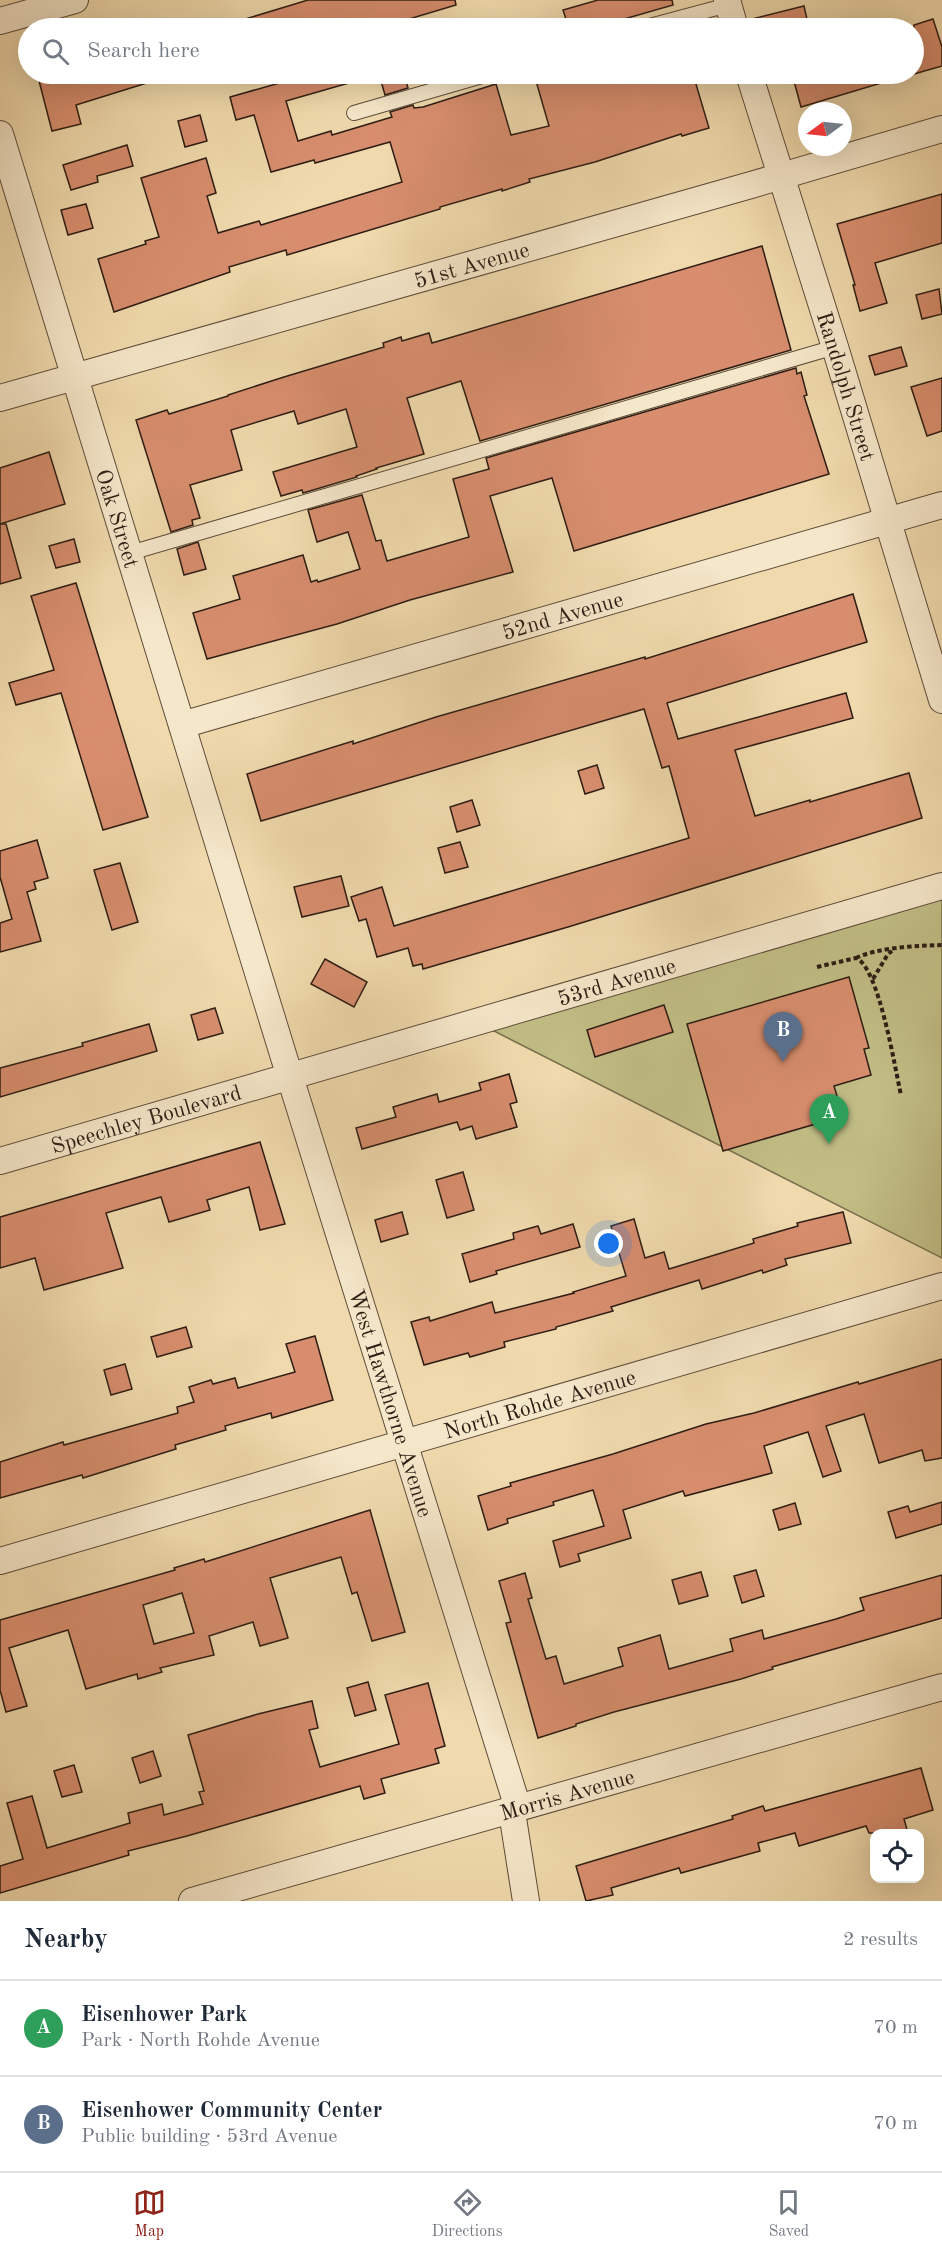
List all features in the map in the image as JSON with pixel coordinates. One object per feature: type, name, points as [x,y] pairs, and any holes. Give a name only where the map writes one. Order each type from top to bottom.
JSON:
[{"type":"street","points":[[0,21],[75,0]]},
{"type":"street","name":"Randolph Street","points":[[752,84],[942,700]]},
{"type":"street","name":"51st Avenue","points":[[0,398],[781,177],[942,129]]},
{"type":"street","name":"Oak Street","points":[[0,134],[238,903]]},
{"type":"street","name":"52nd Avenue","points":[[182,725],[942,505]]},
{"type":"street","name":"53rd Avenue","points":[[290,1077],[942,886]]},
{"type":"street","name":"West Hawthorne Avenue","points":[[238,903],[518,1808],[512,1812],[526,1901]]},
{"type":"street","name":"Speechley Boulevard","points":[[0,1161],[290,1077]]},
{"type":"street","name":"North Rohde Avenue","points":[[0,1561],[942,1286]]},
{"type":"street","name":"Morris Avenue","points":[[192,1901],[942,1687]]},
{"type":"lane","points":[[694,18],[730,11]]},
{"type":"lane","points":[[354,113],[454,84]]},
{"type":"lane","points":[[130,553],[835,347]]},
{"type":"path","points":[[817,967],[882,949],[942,945]]},
{"type":"path","points":[[873,980],[888,954],[893,950]]},
{"type":"path","points":[[856,958],[865,964],[873,980],[885,1021],[901,1095]]},
{"type":"shaded area","points":[[942,894],[942,1258],[490,1029]]},
{"type":"building","points":[[308,0],[455,0],[456,5],[412,18],[249,18]]},
{"type":"building","points":[[598,0],[672,0],[673,5],[628,18],[566,18],[563,10]]},
{"type":"building","points":[[804,6],[807,18],[756,18]]},
{"type":"building","points":[[933,19],[942,47],[942,66],[924,71],[924,22]]},
{"type":"building","points":[[40,84],[144,84],[76,105],[81,124],[52,131]]},
{"type":"building","points":[[276,84],[346,84],[286,101],[298,141],[331,131],[332,135],[392,117],[390,112],[413,105],[414,108],[423,107],[496,84],[511,135],[549,126],[537,84],[696,84],[709,128],[682,136],[681,134],[595,162],[529,179],[530,182],[502,191],[502,189],[440,207],[440,209],[287,255],[286,250],[229,267],[230,272],[114,312],[98,259],[146,244],[145,241],[159,237],[141,178],[206,158],[216,193],[207,196],[218,233],[259,221],[261,225],[402,182],[390,142],[315,163],[314,160],[271,172],[254,115],[236,120],[230,97]]},
{"type":"building","points":[[382,84],[407,84],[408,88],[385,95]]},
{"type":"building","points":[[795,84],[878,84],[818,102],[800,102]]},
{"type":"building","points":[[200,115],[207,141],[185,147],[178,121]]},
{"type":"building","points":[[127,145],[133,166],[97,176],[98,182],[71,190],[63,165]]},
{"type":"building","points":[[942,194],[942,243],[875,263],[887,303],[860,311],[853,285],[855,285],[837,224]]},
{"type":"building","points":[[86,204],[93,228],[68,235],[61,210]]},
{"type":"building","points":[[762,246],[791,350],[480,441],[461,381],[407,398],[424,454],[303,493],[302,490],[281,496],[273,472],[357,447],[346,409],[298,424],[294,411],[231,430],[242,470],[190,485],[200,518],[192,520],[193,525],[171,532],[136,420],[167,410],[169,414],[228,396],[384,347],[383,343],[401,337],[402,341],[429,333],[432,343]]},
{"type":"building","points":[[939,289],[942,314],[922,319],[916,295]]},
{"type":"building","points":[[901,347],[907,366],[875,375],[869,356]]},
{"type":"building","points":[[796,368],[797,374],[801,372],[807,395],[804,396],[829,474],[574,551],[552,478],[490,496],[513,572],[410,600],[337,624],[207,659],[193,613],[240,599],[233,576],[303,555],[311,582],[360,569],[348,532],[317,542],[308,510],[362,495],[376,541],[381,540],[387,561],[469,537],[453,479],[489,469],[486,458]]},
{"type":"building","points":[[942,378],[942,431],[927,436],[911,387]]},
{"type":"building","points":[[49,452],[65,504],[0,524],[0,468]]},
{"type":"building","points":[[0,524],[6,524],[21,578],[0,584]]},
{"type":"building","points":[[74,539],[80,562],[56,568],[49,546]]},
{"type":"building","points":[[198,542],[206,569],[184,575],[177,549]]},
{"type":"building","points":[[76,583],[148,817],[103,830],[61,693],[16,705],[9,683],[54,670],[31,596]]},
{"type":"building","points":[[853,594],[867,642],[667,703],[678,739],[846,693],[853,718],[735,750],[755,816],[909,773],[922,818],[423,969],[422,964],[413,966],[408,948],[377,957],[366,919],[359,921],[351,897],[382,887],[394,926],[689,838],[669,766],[662,768],[644,709],[261,821],[247,774],[353,741],[353,744],[436,717],[645,657],[645,659]]},
{"type":"building","points":[[597,765],[604,788],[585,794],[578,771]]},
{"type":"building","points":[[472,800],[480,825],[457,832],[450,807]]},
{"type":"building","points":[[37,840],[48,878],[34,882],[36,889],[27,892],[41,941],[0,952],[0,923],[12,919],[0,877],[0,851]]},
{"type":"building","points":[[460,842],[468,867],[445,873],[438,848]]},
{"type":"building","points":[[120,863],[138,922],[112,930],[94,870]]},
{"type":"building","points":[[341,876],[349,906],[302,917],[294,887]]},
{"type":"building","points":[[325,959],[367,982],[354,1007],[311,984]]},
{"type":"building","points":[[849,977],[869,1048],[864,1049],[871,1075],[834,1086],[843,1116],[723,1151],[687,1024]]},
{"type":"building","points":[[664,1005],[673,1032],[595,1057],[587,1030]]},
{"type":"building","points":[[215,1008],[223,1033],[198,1040],[191,1015]]},
{"type":"building","points":[[149,1024],[157,1051],[0,1097],[0,1068],[83,1046],[82,1043]]},
{"type":"building","points":[[509,1074],[517,1102],[510,1104],[517,1127],[476,1139],[472,1126],[460,1130],[457,1122],[362,1149],[356,1128],[396,1117],[393,1107],[437,1094],[439,1102],[481,1090],[479,1083]]},
{"type":"building","points":[[260,1142],[285,1224],[260,1230],[249,1187],[207,1200],[210,1210],[169,1222],[161,1197],[106,1213],[123,1268],[44,1290],[35,1258],[0,1268],[0,1217]]},
{"type":"building","points":[[463,1172],[474,1210],[447,1218],[436,1180]]},
{"type":"building","points":[[402,1212],[408,1234],[381,1242],[375,1220]]},
{"type":"building","points":[[843,1212],[851,1243],[785,1259],[787,1265],[763,1273],[762,1270],[702,1289],[699,1280],[611,1307],[613,1311],[504,1342],[505,1347],[470,1357],[468,1353],[424,1365],[411,1322],[429,1317],[430,1321],[492,1302],[495,1313],[574,1293],[626,1276],[611,1226],[634,1219],[645,1258],[664,1252],[669,1269],[754,1243],[753,1239],[798,1226],[797,1223]]},
{"type":"building","points":[[573,1224],[580,1247],[496,1271],[497,1274],[470,1282],[462,1254],[514,1239],[513,1233],[538,1226],[541,1234]]},
{"type":"building","points":[[186,1327],[192,1347],[157,1357],[151,1337]]},
{"type":"building","points":[[315,1336],[333,1400],[272,1418],[271,1413],[225,1426],[226,1430],[175,1445],[176,1449],[83,1478],[82,1475],[0,1498],[0,1462],[63,1442],[64,1445],[178,1413],[177,1407],[194,1402],[189,1387],[211,1380],[213,1384],[235,1378],[238,1388],[295,1372],[286,1344]]},
{"type":"building","points":[[942,1359],[942,1458],[925,1461],[922,1450],[879,1463],[864,1414],[826,1426],[841,1471],[823,1477],[808,1432],[764,1446],[772,1473],[685,1496],[683,1491],[623,1510],[631,1538],[578,1554],[580,1561],[560,1567],[553,1541],[604,1526],[593,1490],[507,1519],[508,1523],[488,1530],[478,1496],[511,1486],[510,1483],[613,1454],[706,1424],[754,1413]]},
{"type":"building","points":[[125,1364],[132,1389],[111,1395],[104,1370]]},
{"type":"building","points":[[942,1502],[942,1524],[896,1538],[888,1512],[908,1506],[910,1512]]},
{"type":"building","points":[[795,1503],[801,1524],[779,1530],[773,1510]]},
{"type":"building","points":[[370,1510],[405,1632],[372,1641],[357,1592],[352,1594],[341,1557],[270,1578],[288,1638],[260,1646],[253,1622],[209,1636],[214,1655],[160,1668],[162,1672],[138,1679],[137,1674],[86,1689],[68,1630],[9,1648],[27,1706],[6,1712],[0,1690],[0,1620],[175,1570],[174,1568],[204,1559],[205,1562]],"holes":[[[182,1593],[194,1633],[154,1644],[143,1605]]]},
{"type":"building","points":[[756,1570],[764,1596],[742,1603],[734,1576]]},
{"type":"building","points":[[701,1572],[708,1596],[679,1604],[672,1580]]},
{"type":"building","points":[[525,1573],[532,1598],[528,1599],[546,1659],[556,1656],[564,1684],[623,1666],[618,1648],[660,1635],[669,1669],[733,1651],[730,1639],[762,1630],[764,1639],[836,1619],[864,1610],[860,1598],[942,1575],[942,1618],[772,1667],[773,1669],[741,1679],[614,1712],[538,1738],[506,1623],[511,1622],[499,1581]]},
{"type":"building","points":[[368,1682],[376,1710],[355,1716],[347,1688]]},
{"type":"building","points":[[428,1683],[445,1746],[435,1749],[439,1763],[381,1779],[385,1793],[364,1799],[360,1786],[128,1851],[129,1855],[0,1893],[0,1866],[23,1859],[7,1803],[32,1796],[47,1848],[130,1823],[128,1813],[162,1804],[164,1815],[203,1804],[199,1792],[204,1791],[188,1735],[312,1701],[318,1728],[309,1730],[320,1767],[399,1744],[385,1695]]},
{"type":"building","points":[[153,1751],[161,1776],[140,1783],[132,1758]]},
{"type":"building","points":[[74,1765],[82,1792],[62,1797],[54,1771]]},
{"type":"building","points":[[921,1768],[933,1810],[904,1819],[907,1829],[870,1829],[869,1833],[866,1826],[799,1846],[795,1833],[758,1843],[760,1851],[681,1873],[679,1868],[611,1888],[613,1895],[586,1901],[576,1866],[733,1819],[732,1816],[763,1806],[765,1811]]},
{"type":"place","name":"Eisenhower Community Center","points":[[783,1062]]},
{"type":"place","name":"Eisenhower Park","points":[[829,1144]]}]
